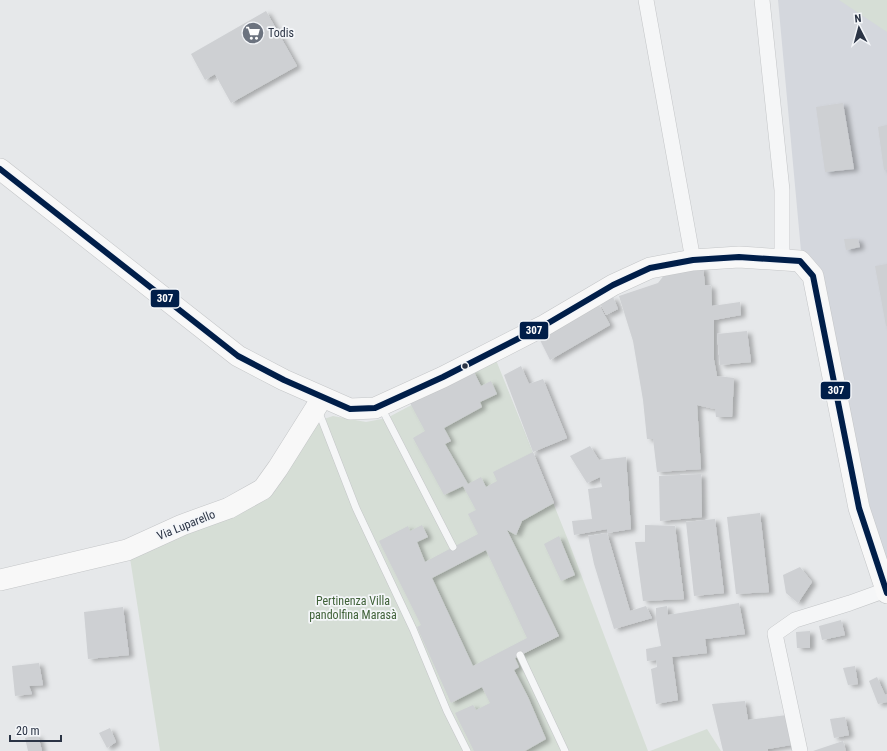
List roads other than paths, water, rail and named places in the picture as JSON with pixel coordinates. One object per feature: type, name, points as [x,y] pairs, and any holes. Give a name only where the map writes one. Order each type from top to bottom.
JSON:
[{"type":"street","points":[[646,0],[693,260]]},
{"type":"street","points":[[762,0],[782,190],[782,259]]},
{"type":"street","points":[[0,169],[238,356],[284,380],[319,402],[350,409],[375,408],[380,406],[505,346],[545,325],[613,285],[650,268],[693,260],[740,257],[800,261],[813,276],[859,508],[886,591],[795,620],[775,634],[800,751]]},
{"type":"street","name":"Via Luparello","points":[[0,580],[127,550],[182,525],[229,508],[256,493],[263,489],[278,468],[319,402]]},
{"type":"lane","points":[[319,402],[356,508],[413,629],[447,711],[467,751]]},
{"type":"lane","points":[[380,406],[453,547]]},
{"type":"lane","points":[[520,655],[565,751]]},
{"type":"place","name":"Todis","points":[[253,33]]},
{"type":"park label","name":"Pertinenza Villa pandolfina Marasà","points":[[353,608]]}]
